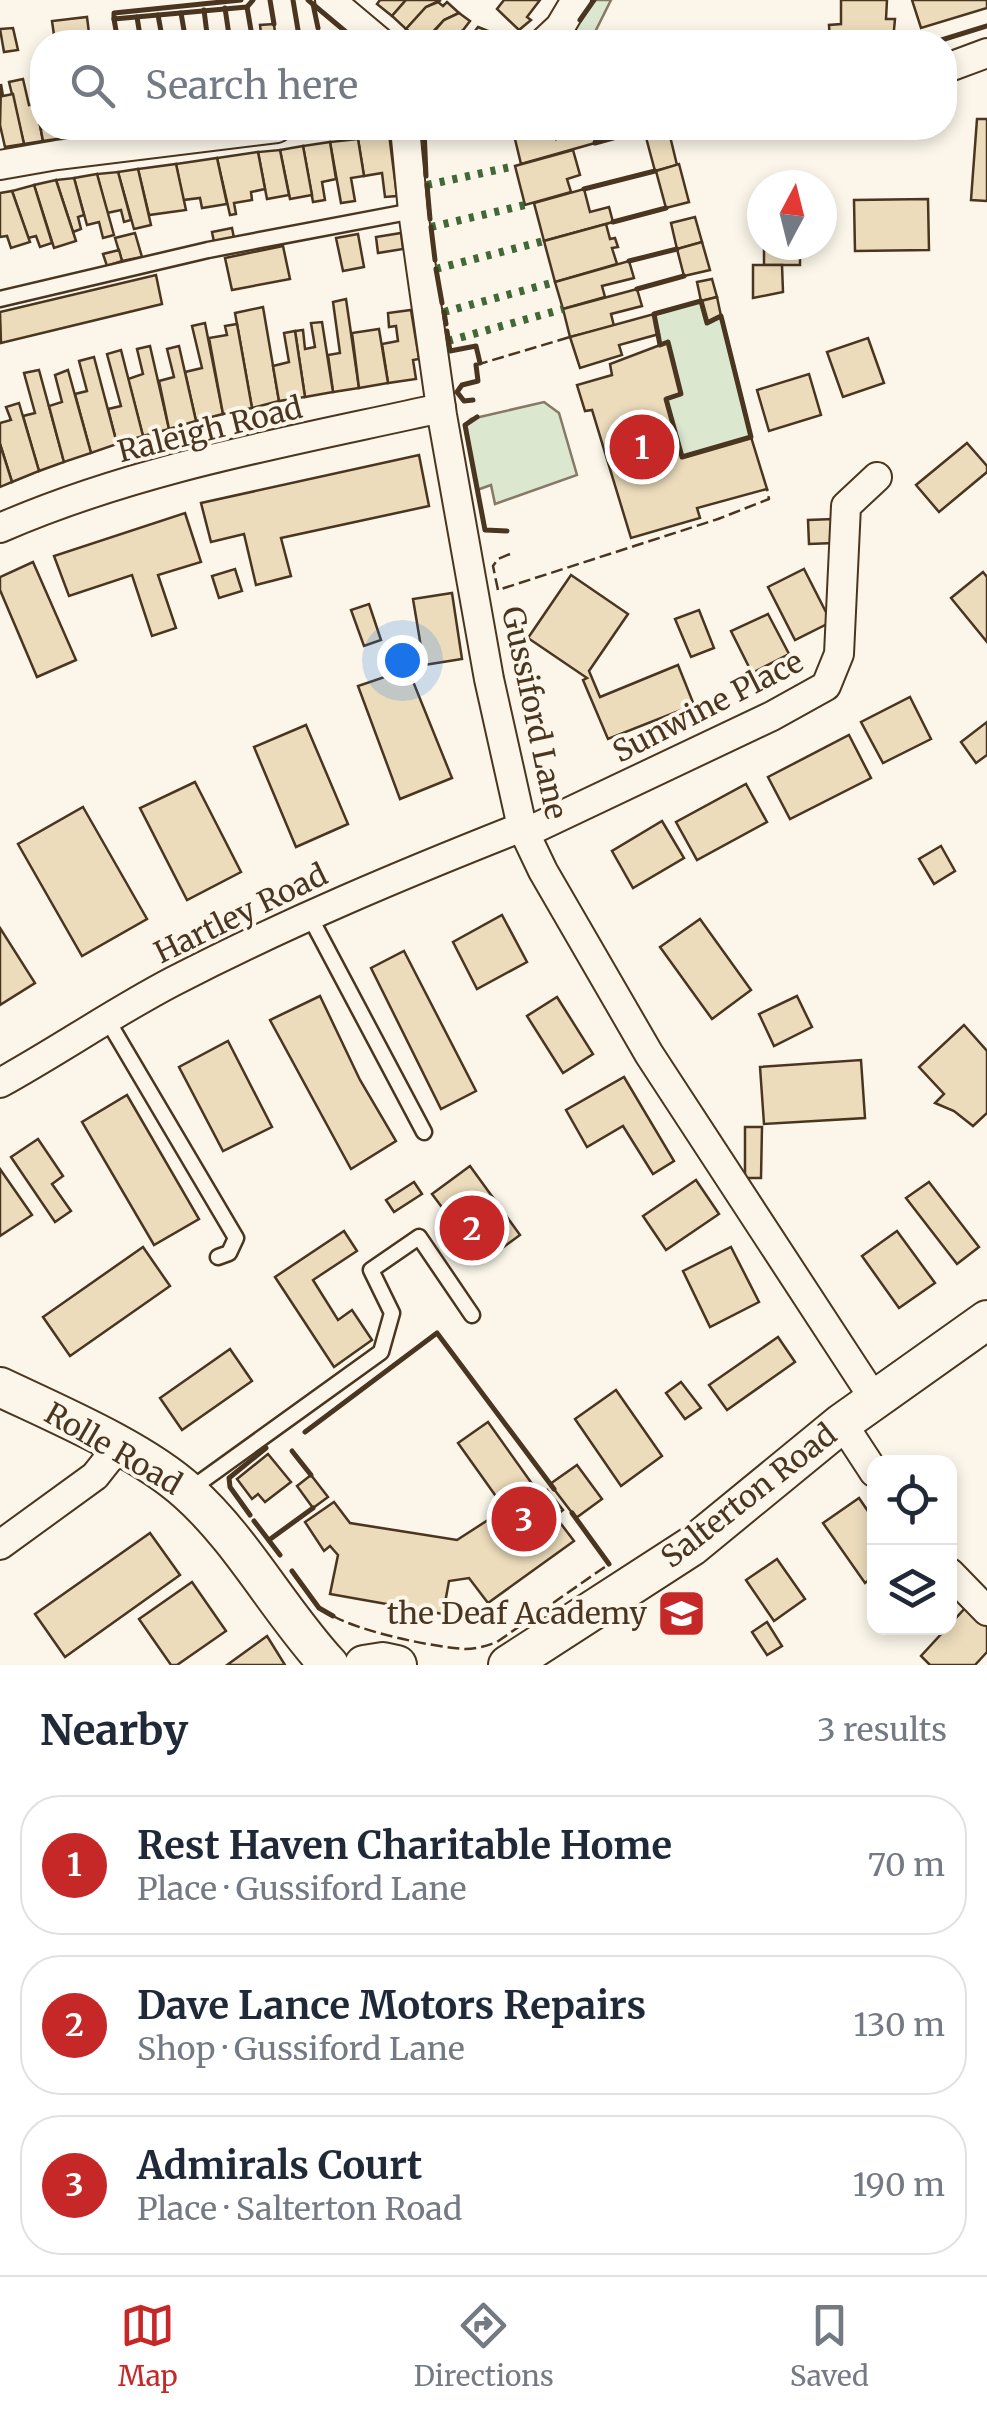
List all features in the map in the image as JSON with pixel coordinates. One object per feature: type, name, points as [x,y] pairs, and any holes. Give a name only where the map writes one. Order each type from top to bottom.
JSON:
[{"type":"main road","name":"Salterton Road","points":[[508,1665],[692,1546],[842,1423],[987,1320]]},
{"type":"main road","name":"Rolle Road","points":[[0,1387],[118,1447],[188,1491],[226,1533],[295,1629],[328,1665]]},
{"type":"main road","points":[[364,1665],[397,1665]]},
{"type":"street","points":[[330,0],[366,30]]},
{"type":"street","points":[[556,30],[576,0]]},
{"type":"street","points":[[957,64],[987,53]]},
{"type":"street","points":[[0,165],[179,140]]},
{"type":"street","name":"Gussiford Lane","points":[[406,140],[441,408],[489,679],[524,830],[649,1054],[875,1400]]},
{"type":"street","name":"Raleigh Road","points":[[0,528],[139,480],[241,452],[441,408]]},
{"type":"street","name":"Sunwine Place","points":[[524,830],[772,716],[826,686],[840,654],[846,506],[877,477]]},
{"type":"street","name":"Hartley Road","points":[[0,1083],[167,985],[309,915],[524,830]]},
{"type":"street","points":[[842,1423],[867,1461]]},
{"type":"street","points":[[0,1546],[95,1476],[118,1447]]},
{"type":"street","points":[[957,1579],[987,1611]]},
{"type":"lane","points":[[0,298],[208,250],[413,211]]},
{"type":"lane","points":[[309,915],[424,1132]]},
{"type":"lane","points":[[108,1021],[236,1238],[229,1253],[218,1257]]},
{"type":"lane","points":[[188,1491],[381,1352],[392,1313],[371,1270],[418,1237],[472,1315]]},
{"type":"green space","points":[[594,0],[611,0],[596,30],[571,30]]},
{"type":"green space","points":[[701,301],[707,322],[721,316],[751,437],[682,457],[666,399],[681,394],[668,343],[660,345],[654,314]]},
{"type":"green space","points":[[544,402],[559,413],[577,475],[495,504],[491,485],[477,490],[465,425],[471,419]]},
{"type":"building","points":[[380,0],[406,0],[392,16],[377,4]]},
{"type":"building","points":[[406,0],[441,0],[426,7],[406,29],[392,16]]},
{"type":"building","points":[[504,0],[540,0],[527,17],[531,20],[519,30],[497,9]]},
{"type":"building","points":[[841,0],[887,0],[886,19],[895,19],[894,30],[829,30],[829,25],[841,24]]},
{"type":"building","points":[[912,0],[987,0],[987,8],[921,28]]},
{"type":"building","points":[[447,2],[459,13],[434,30],[406,29],[426,7]]},
{"type":"building","points":[[459,13],[470,21],[463,30],[435,30],[444,20]]},
{"type":"building","points":[[87,17],[89,30],[53,30],[52,21]]},
{"type":"building","points":[[274,24],[275,30],[261,30],[260,25]]},
{"type":"building","points":[[13,28],[18,50],[4,52],[0,29]]},
{"type":"building","points":[[23,79],[30,105],[30,140],[43,141],[24,144],[9,82]]},
{"type":"building","points":[[1,84],[3,96],[13,94],[24,144],[5,147],[0,125]]},
{"type":"building","points":[[977,119],[987,119],[987,201],[971,200]]},
{"type":"building","points":[[358,140],[390,140],[397,196],[385,197],[382,173],[364,176]]},
{"type":"building","points":[[358,140],[364,176],[351,178],[355,201],[341,203],[330,142]]},
{"type":"building","points":[[515,140],[594,140],[595,143],[521,164]]},
{"type":"building","points":[[647,140],[671,140],[677,165],[655,171]]},
{"type":"building","points":[[330,142],[336,179],[322,182],[325,200],[313,202],[303,146]]},
{"type":"building","points":[[303,146],[312,195],[290,199],[280,150]]},
{"type":"building","points":[[280,150],[289,195],[267,199],[258,152]]},
{"type":"building","points":[[573,150],[580,175],[567,179],[571,192],[525,205],[515,166]]},
{"type":"building","points":[[258,152],[265,189],[251,192],[252,200],[234,203],[236,214],[230,215],[217,158]]},
{"type":"building","points":[[217,158],[227,204],[202,208],[200,198],[183,200],[176,164]]},
{"type":"building","points":[[176,164],[186,210],[149,215],[138,169]]},
{"type":"building","points":[[679,164],[689,202],[666,208],[656,171]]},
{"type":"building","points":[[138,169],[151,225],[134,229],[118,172]]},
{"type":"building","points":[[118,172],[131,220],[124,222],[121,210],[107,213],[97,174]]},
{"type":"building","points":[[97,174],[114,235],[103,238],[99,222],[87,225],[74,178]]},
{"type":"building","points":[[74,178],[84,215],[78,217],[81,229],[73,232],[56,180]]},
{"type":"building","points":[[56,180],[76,241],[54,248],[34,185]]},
{"type":"building","points":[[34,185],[52,243],[40,247],[36,236],[28,238],[12,191]]},
{"type":"building","points":[[584,189],[590,212],[609,207],[613,222],[544,241],[534,203]]},
{"type":"building","points":[[12,191],[30,242],[11,248],[7,236],[0,237],[0,193]]},
{"type":"building","points":[[928,199],[929,250],[855,251],[854,200]]},
{"type":"building","points":[[695,217],[702,242],[677,249],[671,223]]},
{"type":"building","points":[[606,224],[610,239],[615,238],[618,247],[612,248],[617,264],[555,282],[544,241]]},
{"type":"building","points":[[232,228],[234,238],[214,242],[212,232]]},
{"type":"building","points":[[135,233],[142,257],[122,261],[115,238]]},
{"type":"building","points":[[401,233],[403,249],[378,253],[376,237]]},
{"type":"building","points":[[358,234],[364,267],[343,271],[336,238]]},
{"type":"building","points":[[702,242],[710,270],[684,276],[677,249]]},
{"type":"building","points":[[283,246],[290,279],[232,290],[225,258]]},
{"type":"building","points":[[119,250],[122,261],[107,266],[103,254]]},
{"type":"building","points":[[764,260],[800,260],[800,265],[764,265]]},
{"type":"building","points":[[629,261],[634,278],[602,286],[605,297],[563,309],[555,282]]},
{"type":"building","points":[[753,265],[782,265],[783,292],[753,298]]},
{"type":"building","points":[[156,275],[162,304],[1,343],[0,312]]},
{"type":"building","points":[[712,279],[717,297],[701,301],[697,282]]},
{"type":"building","points":[[637,289],[642,306],[611,314],[614,326],[570,337],[563,309]]},
{"type":"building","points":[[717,297],[721,316],[707,323],[701,301]]},
{"type":"building","points":[[346,299],[359,388],[333,392],[328,355],[340,353],[333,302]]},
{"type":"building","points":[[263,307],[279,401],[252,408],[235,313]]},
{"type":"building","points":[[411,310],[419,359],[413,360],[416,379],[388,383],[382,344],[398,341],[396,326],[389,327],[388,313]]},
{"type":"building","points":[[654,314],[659,334],[619,345],[622,355],[580,368],[570,337]]},
{"type":"building","points":[[322,322],[333,392],[305,397],[295,331],[303,330],[305,349],[315,347],[311,323]]},
{"type":"building","points":[[205,323],[223,414],[196,421],[185,372],[202,368],[192,326]]},
{"type":"building","points":[[237,324],[252,408],[223,414],[209,338],[227,335],[225,326]]},
{"type":"building","points":[[379,329],[388,383],[359,388],[352,333]]},
{"type":"building","points":[[295,331],[305,397],[279,401],[273,366],[289,362],[284,333]]},
{"type":"building","points":[[868,338],[884,383],[843,397],[827,352]]},
{"type":"building","points":[[668,342],[681,394],[666,399],[682,457],[751,437],[767,489],[697,508],[700,518],[631,538],[592,410],[585,411],[577,385],[612,375],[610,364]]},
{"type":"building","points":[[150,346],[169,429],[143,436],[128,379],[143,374],[137,349]]},
{"type":"building","points":[[179,346],[196,421],[169,429],[159,381],[174,377],[167,349]]},
{"type":"building","points":[[121,350],[143,436],[117,444],[108,409],[121,406],[107,354]]},
{"type":"building","points":[[94,357],[117,444],[91,453],[75,394],[87,391],[79,361]]},
{"type":"building","points":[[39,370],[64,462],[39,471],[23,416],[35,413],[24,373]]},
{"type":"building","points":[[68,370],[91,453],[64,462],[49,406],[62,402],[55,375]]},
{"type":"building","points":[[809,374],[821,415],[769,431],[757,390]]},
{"type":"building","points":[[19,403],[39,471],[12,482],[0,444],[0,423],[11,420],[6,407]]},
{"type":"building","points":[[967,443],[987,466],[987,472],[939,512],[916,485]]},
{"type":"building","points":[[0,444],[12,482],[0,487]]},
{"type":"building","points":[[419,455],[429,506],[281,538],[291,576],[256,585],[244,534],[211,542],[201,503]]},
{"type":"building","points":[[185,513],[201,562],[158,575],[176,628],[152,636],[132,575],[69,596],[54,556]]},
{"type":"building","points":[[833,519],[834,543],[809,544],[808,520]]},
{"type":"building","points":[[33,562],[76,660],[37,677],[0,590],[0,577]]},
{"type":"building","points":[[235,569],[242,591],[219,598],[212,576]]},
{"type":"building","points":[[804,569],[831,622],[795,640],[768,587]]},
{"type":"building","points":[[983,572],[987,577],[987,642],[951,598]]},
{"type":"building","points":[[571,575],[628,614],[589,671],[600,697],[678,665],[694,705],[608,739],[583,680],[587,678],[528,638]]},
{"type":"building","points":[[452,593],[462,659],[424,665],[413,599]]},
{"type":"building","points":[[369,604],[381,640],[364,646],[351,610]]},
{"type":"building","points":[[699,610],[714,648],[691,657],[675,619]]},
{"type":"building","points":[[768,614],[789,654],[752,673],[731,631]]},
{"type":"building","points":[[408,669],[452,778],[400,799],[358,686]]},
{"type":"building","points":[[910,697],[931,739],[883,763],[861,722]]},
{"type":"building","points":[[987,722],[987,755],[976,763],[961,742]]},
{"type":"building","points":[[306,725],[348,824],[296,847],[254,747]]},
{"type":"building","points":[[849,735],[871,778],[790,819],[768,777]]},
{"type":"building","points":[[195,782],[241,872],[187,900],[140,808]]},
{"type":"building","points":[[746,784],[767,822],[697,860],[676,822]]},
{"type":"building","points":[[83,807],[147,919],[82,956],[18,844]]},
{"type":"building","points":[[662,821],[684,858],[633,888],[612,851]]},
{"type":"building","points":[[941,846],[955,871],[934,884],[919,859]]},
{"type":"building","points":[[502,915],[527,962],[477,989],[453,942]]},
{"type":"building","points":[[700,919],[751,990],[712,1019],[660,947]]},
{"type":"building","points":[[0,928],[35,983],[0,1005]]},
{"type":"building","points":[[404,951],[476,1091],[441,1109],[371,968]]},
{"type":"building","points":[[320,996],[360,1080],[396,1141],[351,1169],[270,1020]]},
{"type":"building","points":[[797,996],[812,1027],[774,1046],[759,1014]]},
{"type":"building","points":[[557,997],[593,1054],[563,1073],[527,1016]]},
{"type":"building","points":[[964,1025],[987,1051],[987,1113],[973,1126],[935,1103],[944,1094],[919,1067]]},
{"type":"building","points":[[228,1041],[272,1127],[223,1151],[179,1067]]},
{"type":"building","points":[[861,1060],[865,1118],[764,1124],[760,1067]]},
{"type":"building","points":[[624,1077],[674,1161],[653,1174],[623,1126],[587,1147],[566,1110]]},
{"type":"building","points":[[127,1095],[199,1219],[154,1245],[82,1122]]},
{"type":"building","points":[[745,1127],[762,1127],[761,1178],[745,1178]]},
{"type":"building","points":[[38,1139],[63,1176],[52,1184],[71,1211],[55,1222],[11,1157]]},
{"type":"building","points":[[470,1166],[520,1235],[483,1262],[432,1194]]},
{"type":"building","points":[[0,1169],[32,1215],[0,1236]]},
{"type":"building","points":[[696,1180],[719,1214],[666,1250],[643,1216]]},
{"type":"building","points":[[414,1182],[422,1194],[394,1212],[386,1200]]},
{"type":"building","points":[[929,1182],[979,1247],[957,1264],[906,1198]]},
{"type":"building","points":[[344,1231],[357,1251],[313,1280],[338,1320],[352,1310],[372,1340],[334,1367],[275,1277]]},
{"type":"building","points":[[897,1231],[935,1283],[899,1308],[862,1256]]},
{"type":"building","points":[[143,1247],[170,1286],[70,1356],[43,1317]]},
{"type":"building","points":[[731,1247],[759,1302],[710,1327],[683,1271]]},
{"type":"building","points":[[778,1337],[795,1362],[727,1410],[709,1385]]},
{"type":"building","points":[[230,1349],[252,1381],[182,1430],[160,1398]]},
{"type":"building","points":[[681,1382],[701,1408],[685,1419],[666,1393]]},
{"type":"building","points":[[616,1390],[662,1456],[621,1486],[575,1419]]},
{"type":"building","points":[[488,1422],[540,1495],[547,1490],[563,1510],[555,1516],[574,1541],[488,1603],[469,1578],[449,1581],[443,1614],[330,1594],[338,1555],[330,1546],[324,1551],[305,1522],[334,1502],[350,1523],[457,1540],[505,1509],[458,1443]]},
{"type":"building","points":[[268,1454],[291,1482],[265,1502],[258,1494],[252,1499],[237,1479]]},
{"type":"building","points":[[577,1465],[602,1499],[576,1518],[550,1484]]},
{"type":"building","points":[[311,1475],[328,1497],[313,1508],[297,1486]]},
{"type":"building","points":[[859,1498],[867,1510],[865,1583],[823,1523]]},
{"type":"building","points":[[150,1533],[180,1575],[65,1657],[35,1614]]},
{"type":"building","points":[[777,1559],[805,1599],[774,1621],[746,1580]]},
{"type":"building","points":[[192,1582],[226,1631],[177,1665],[171,1665],[139,1619]]},
{"type":"building","points":[[967,1606],[987,1625],[987,1652],[975,1665],[930,1665],[921,1656],[940,1635],[957,1635],[957,1617]]},
{"type":"building","points":[[767,1622],[782,1646],[767,1655],[752,1632]]},
{"type":"building","points":[[267,1636],[285,1665],[227,1665]]},
{"type":"hedge","points":[[427,185],[515,166]]},
{"type":"hedge","points":[[431,227],[525,205]]},
{"type":"hedge","points":[[436,269],[544,241]]},
{"type":"hedge","points":[[444,312],[555,282]]},
{"type":"hedge","points":[[448,341],[563,309]]},
{"type":"fence","points":[[476,365],[570,337]]},
{"type":"fence","points":[[510,554],[493,566],[498,590],[718,519],[769,499],[767,489]]},
{"type":"fence","points":[[333,1616],[398,1638],[451,1648],[477,1648],[497,1642],[609,1564]]},
{"type":"wall","points":[[241,0],[114,13],[114,19],[247,7],[253,0]]},
{"type":"wall","points":[[270,0],[274,24]]},
{"type":"wall","points":[[293,0],[298,30]]},
{"type":"wall","points":[[308,0],[344,30]]},
{"type":"wall","points":[[580,20],[594,0]]},
{"type":"wall","points":[[313,4],[318,28]]},
{"type":"wall","points":[[247,7],[251,30]]},
{"type":"wall","points":[[225,8],[228,30]]},
{"type":"wall","points":[[204,10],[206,30]]},
{"type":"wall","points":[[181,13],[184,30]]},
{"type":"wall","points":[[158,15],[161,30]]},
{"type":"wall","points":[[137,17],[139,30]]},
{"type":"wall","points":[[114,19],[116,30]]},
{"type":"wall","points":[[957,35],[987,26]]},
{"type":"wall","points":[[424,140],[426,176]]},
{"type":"wall","points":[[595,143],[606,140]]},
{"type":"wall","points":[[584,189],[655,171]]},
{"type":"wall","points":[[427,185],[430,219]]},
{"type":"wall","points":[[613,222],[666,208]]},
{"type":"wall","points":[[431,227],[435,260]]},
{"type":"wall","points":[[629,261],[677,249]]},
{"type":"wall","points":[[436,269],[442,303]]},
{"type":"wall","points":[[637,289],[684,276]]},
{"type":"wall","points":[[701,301],[707,323],[721,316],[751,437],[682,457],[666,399],[681,394],[668,342],[660,345],[654,314],[701,301]]},
{"type":"wall","points":[[444,312],[446,324]]},
{"type":"wall","points":[[447,331],[450,351],[476,346],[480,363]]},
{"type":"wall","points":[[473,400],[464,401],[457,392],[462,385],[478,381],[476,365]]},
{"type":"wall","points":[[477,417],[465,425],[485,530],[507,531]]},
{"type":"wall","points":[[305,1432],[437,1333],[554,1489]]},
{"type":"wall","points":[[250,1515],[230,1487],[229,1478],[266,1448]]},
{"type":"wall","points":[[292,1451],[311,1475]]},
{"type":"wall","points":[[269,1540],[313,1508]]},
{"type":"wall","points":[[572,1513],[609,1564]]},
{"type":"wall","points":[[254,1521],[280,1555]]},
{"type":"wall","points":[[292,1571],[319,1608],[333,1616]]},
{"type":"place","name":"Rest Haven Charitable Home","points":[[642,447]]},
{"type":"place","name":"Dave Lance Motors Repairs","points":[[472,1228]]},
{"type":"place","name":"Admirals Court","points":[[524,1519]]},
{"type":"place","name":"the Deaf Academy","points":[[682,1614]]}]
